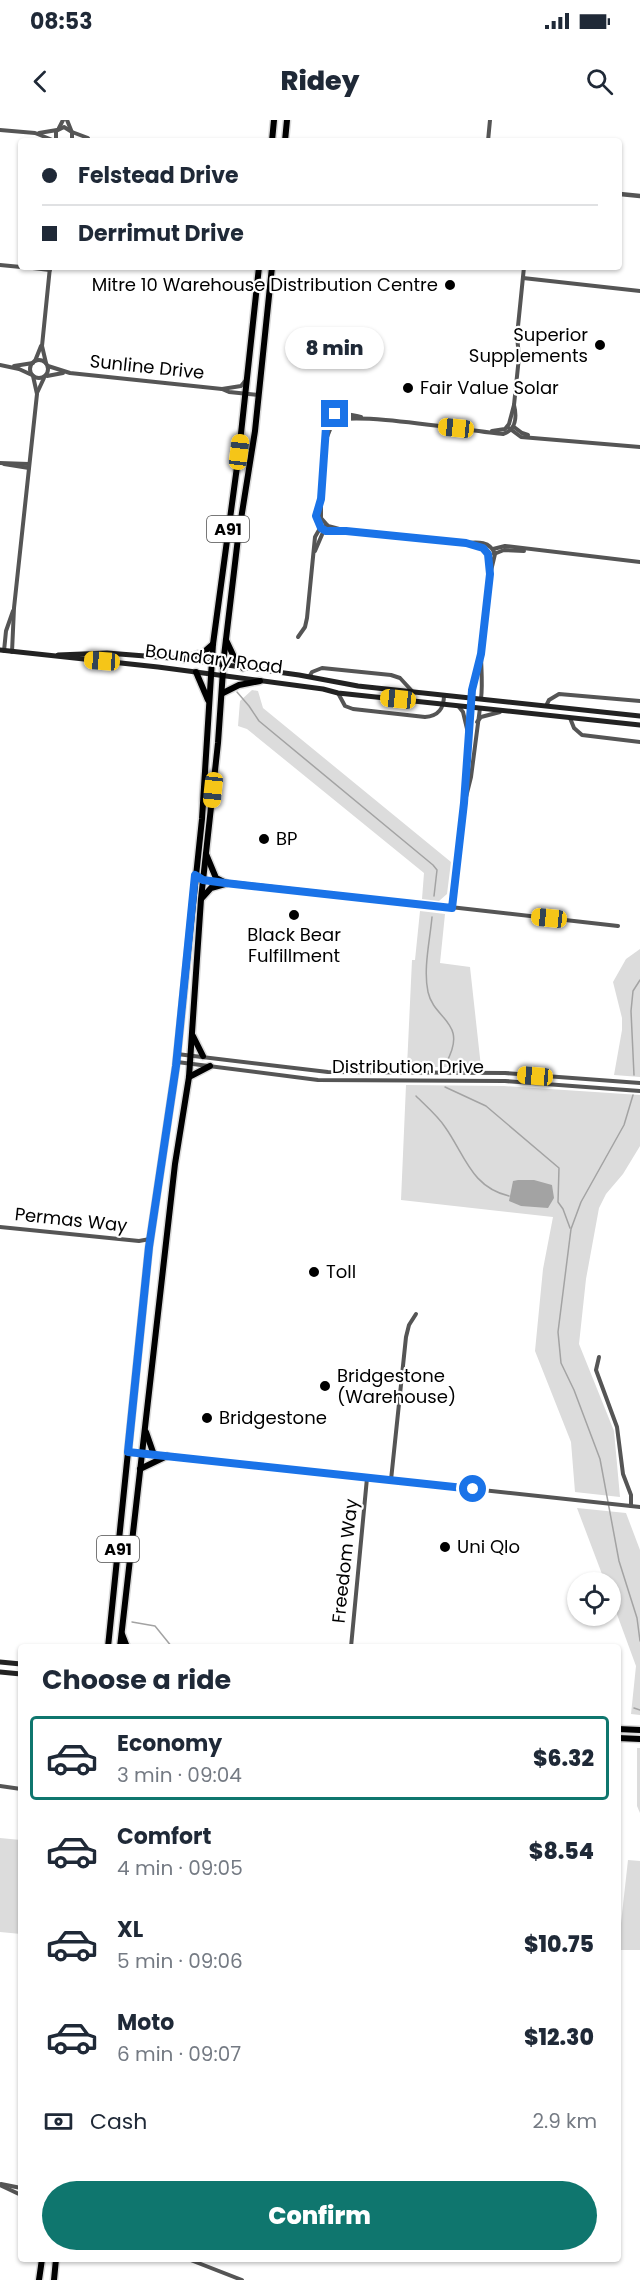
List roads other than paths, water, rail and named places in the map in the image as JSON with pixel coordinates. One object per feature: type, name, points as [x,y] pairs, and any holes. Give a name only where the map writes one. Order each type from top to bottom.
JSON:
[{"type":"main road","points":[[272,138],[274,120]]},
{"type":"main road","points":[[285,138],[287,120]]},
{"type":"main road","name":"A91","points":[[108,1644],[149,1247],[177,1058],[202,819],[213,644],[259,270]]},
{"type":"main road","name":"A91","points":[[120,1644],[175,1164],[189,1077],[201,899],[223,693],[226,640],[259,396],[272,270]]},
{"type":"main road","points":[[226,640],[235,659],[243,668]]},
{"type":"main road","points":[[183,659],[204,652],[213,644]]},
{"type":"main road","name":"Boundary Road","points":[[2,651],[223,675],[338,693],[640,725]]},
{"type":"main road","points":[[93,653],[92,657],[102,661]]},
{"type":"main road","name":"Boundary Road","points":[[49,656],[93,653],[183,659],[358,686],[640,716]]},
{"type":"main road","points":[[196,672],[210,704]]},
{"type":"main road","points":[[309,677],[312,683],[323,689]]},
{"type":"main road","points":[[223,693],[239,685],[260,681]]},
{"type":"main road","points":[[472,698],[472,707]]},
{"type":"main road","points":[[480,708],[481,699]]},
{"type":"main road","points":[[546,706],[555,716]]},
{"type":"main road","points":[[206,854],[216,878],[226,884]]},
{"type":"main road","points":[[201,899],[211,888],[226,884]]},
{"type":"main road","points":[[193,1036],[203,1056]]},
{"type":"main road","points":[[189,1077],[210,1066]]},
{"type":"main road","points":[[145,1428],[154,1455]]},
{"type":"main road","points":[[140,1469],[167,1456]]},
{"type":"main road","points":[[122,1633],[126,1644]]},
{"type":"main road","points":[[0,1662],[18,1664]]},
{"type":"main road","points":[[0,1672],[18,1674]]},
{"type":"main road","points":[[621,1729],[640,1730]]},
{"type":"main road","points":[[621,1738],[640,1739]]},
{"type":"main road","points":[[39,2280],[42,2262]]},
{"type":"main road","points":[[54,2280],[56,2262]]},
{"type":"street","points":[[56,138],[58,129],[65,120],[72,138]]},
{"type":"street","points":[[488,138],[490,120]]},
{"type":"street","points":[[35,134],[64,127],[91,138]]},
{"type":"street","points":[[0,129],[47,138]]},
{"type":"street","points":[[622,194],[640,196]]},
{"type":"street","points":[[0,265],[18,267]]},
{"type":"street","points":[[12,652],[14,608],[37,394],[48,372],[42,346],[50,270]]},
{"type":"street","points":[[511,428],[519,361],[517,336],[524,270]]},
{"type":"street","points":[[523,278],[640,291]]},
{"type":"street","points":[[37,394],[30,370],[42,346]]},
{"type":"street","points":[[0,365],[11,366],[40,360],[47,365]]},
{"type":"street","name":"Sunline Drive","points":[[47,365],[70,373]]},
{"type":"street","points":[[11,366],[38,378],[44,377]]},
{"type":"street","name":"Sunline Drive","points":[[44,377],[70,373],[222,389],[259,396]]},
{"type":"street","name":"Sunline Drive","points":[[222,389],[241,386],[247,378]]},
{"type":"street","points":[[346,531],[327,525],[321,518],[328,421],[336,416],[489,432],[511,428],[531,436],[640,447]]},
{"type":"street","points":[[2,463],[29,466]]},
{"type":"street","points":[[321,499],[316,516],[323,529]]},
{"type":"street","points":[[298,637],[306,622],[315,537],[327,525]]},
{"type":"street","points":[[323,529],[483,543],[494,551]]},
{"type":"street","points":[[466,543],[483,548],[488,554],[490,574]]},
{"type":"street","points":[[488,554],[505,546],[640,562]]},
{"type":"street","points":[[472,698],[474,677],[481,654],[494,551]]},
{"type":"street","points":[[2,651],[14,608]]},
{"type":"street","points":[[481,654],[483,679],[481,699]]},
{"type":"street","name":"Boundary Road","points":[[309,677],[312,672],[322,668],[391,675],[400,678],[412,692]]},
{"type":"street","name":"Boundary Road","points":[[338,693],[345,706],[352,710],[425,717],[436,715],[444,704]]},
{"type":"street","points":[[546,706],[549,700],[559,694],[640,701]]},
{"type":"street","points":[[444,695],[444,704]]},
{"type":"street","points":[[457,705],[463,712],[469,737]]},
{"type":"street","points":[[452,908],[472,707]]},
{"type":"street","points":[[464,803],[471,777],[480,708]]},
{"type":"street","points":[[477,722],[487,715],[510,711]]},
{"type":"street","points":[[570,717],[574,728],[582,735],[640,742]]},
{"type":"street","points":[[195,875],[203,880],[226,884],[618,926]]},
{"type":"street","points":[[194,885],[203,880]]},
{"type":"street","name":"Distribution Drive","points":[[177,1058],[191,1055],[203,1056],[308,1070],[492,1073],[640,1083]]},
{"type":"street","name":"Distribution Drive","points":[[177,1058],[190,1063],[307,1079],[492,1081],[640,1091]]},
{"type":"street","points":[[270,1074],[271,1065]]},
{"type":"street","points":[[286,1076],[287,1068]]},
{"type":"street","points":[[307,1079],[308,1070]]},
{"type":"street","points":[[400,1072],[400,1080]]},
{"type":"street","points":[[492,1073],[492,1081]]},
{"type":"street","points":[[535,1076],[535,1083]]},
{"type":"street","name":"Permas Way","points":[[0,1227],[139,1241],[150,1239]]},
{"type":"street","name":"Permas Way","points":[[139,1241],[149,1247]]},
{"type":"street","points":[[391,1480],[406,1337],[409,1325],[416,1314]]},
{"type":"street","points":[[598,1357],[596,1370],[617,1427],[623,1474],[631,1495],[631,1506]]},
{"type":"street","points":[[128,1452],[640,1507]]},
{"type":"street","name":"Freedom Way","points":[[351,1644],[367,1478]]},
{"type":"street","points":[[0,1786],[18,1789]]},
{"type":"street","points":[[0,2184],[18,2187]]},
{"type":"street","points":[[0,2184],[18,2193]]},
{"type":"street","points":[[196,2262],[242,2280]]},
{"type":"waterway","points":[[237,692],[259,721],[433,865],[437,870],[434,896]]},
{"type":"waterway","points":[[432,917],[427,983],[431,1001],[452,1030],[454,1039],[446,1063]]},
{"type":"waterway","points":[[634,1075],[631,1011],[633,991],[640,980]]},
{"type":"waterway","points":[[445,1087],[486,1106],[559,1168],[558,1202],[570,1228]]},
{"type":"waterway","points":[[633,1095],[624,1125],[581,1202],[571,1229],[558,1332],[561,1363],[574,1390],[600,1459],[619,1561],[637,1618],[640,1641]]},
{"type":"waterway","points":[[416,1096],[442,1123],[477,1178],[496,1192],[509,1196]]},
{"type":"waterway","points":[[132,1622],[155,1626],[170,1644]]},
{"type":"waterway","points":[[634,1708],[640,1710]]},
{"type":"place","name":"Mitre 10 Warehouse Distribution Centre","points":[[450,285]]},
{"type":"place","name":"Superior Supplements","points":[[600,345]]},
{"type":"place","name":"Fair Value Solar","points":[[408,388]]},
{"type":"place","name":"BP","points":[[264,839]]},
{"type":"place","name":"Black Bear Fulfillment","points":[[294,915]]},
{"type":"place","name":"Toll","points":[[314,1272]]},
{"type":"place","name":"Bridgestone (Warehouse)","points":[[325,1386]]},
{"type":"place","name":"Bridgestone","points":[[207,1418]]},
{"type":"place","name":"Uni Qlo","points":[[445,1547]]}]
